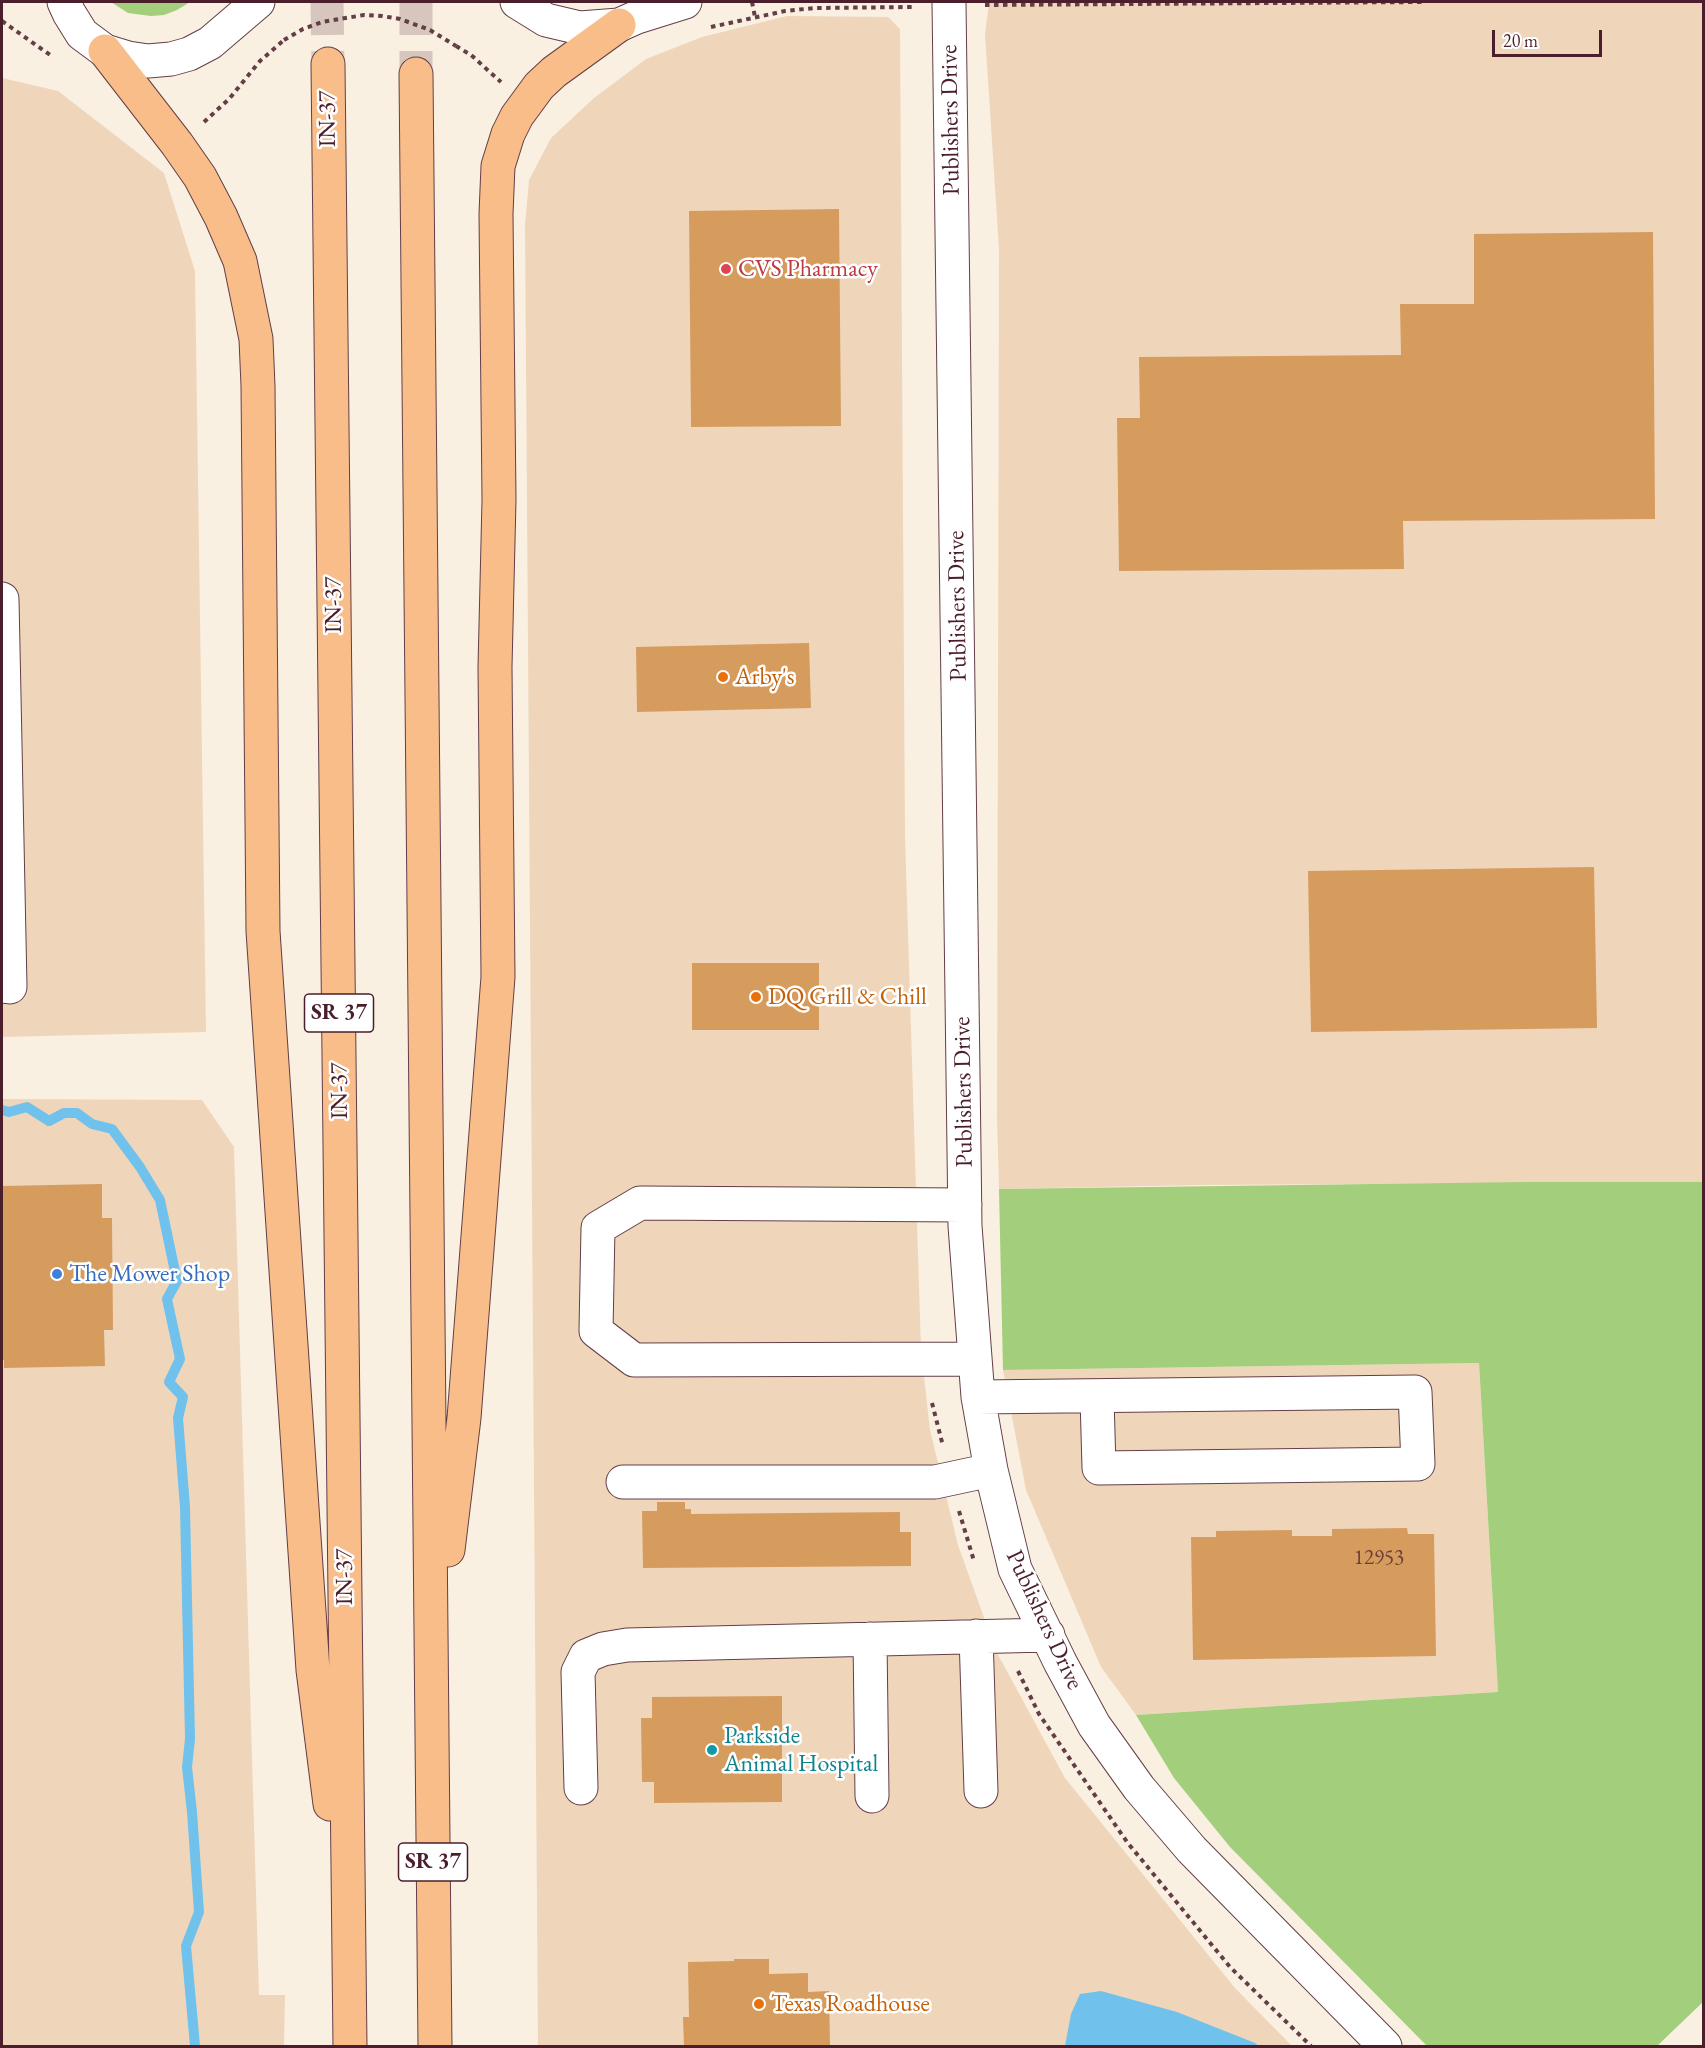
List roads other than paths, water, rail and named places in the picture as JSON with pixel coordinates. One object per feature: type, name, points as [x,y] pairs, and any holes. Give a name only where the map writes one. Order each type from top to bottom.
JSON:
[{"type":"highway","points":[[432,1677],[464,1418],[498,977],[495,678],[500,500],[496,214],[498,166],[508,134],[517,116],[539,86],[554,72],[637,14]]},
{"type":"highway","points":[[93,43],[177,144],[200,177],[240,261],[256,339],[262,931],[313,1670],[350,1962]]},
{"type":"highway","name":"IN-37","points":[[328,64],[350,2046]]},
{"type":"highway","name":"SR 37","points":[[416,74],[435,2046]]},
{"type":"street","points":[[39,2],[93,43],[128,58],[148,62],[189,54],[210,43],[258,2]]},
{"type":"street","points":[[64,2],[93,43]]},
{"type":"street","points":[[517,2],[532,13],[563,25],[580,28],[599,28],[637,14],[685,2]]},
{"type":"street","name":"Publishers Drive","points":[[949,2],[965,1205],[969,1293],[978,1397],[991,1470],[1015,1569],[1094,1725],[1139,1788],[1192,1850],[1385,2046]]},
{"type":"street","points":[[2,598],[10,987],[2,986]]},
{"type":"street","points":[[965,1205],[640,1203],[598,1228],[596,1331],[634,1360],[975,1359]]},
{"type":"street","points":[[978,1397],[1415,1392],[1418,1464],[1099,1468],[1097,1397]]},
{"type":"street","points":[[623,1482],[935,1482],[991,1470]]},
{"type":"street","points":[[581,1788],[578,1672],[586,1656],[603,1649],[627,1645],[1048,1635]]},
{"type":"street","points":[[976,1636],[981,1791]]},
{"type":"street","points":[[870,1639],[872,1796]]},
{"type":"water","points":[[1101,1991],[1177,2012],[1259,2046],[1065,2046],[1071,2014],[1080,1994]]},
{"type":"waterway","points":[[2,1110],[9,1112],[27,1107],[49,1121],[64,1113],[77,1113],[92,1124],[112,1129],[140,1167],[160,1200],[177,1281],[167,1299],[180,1359],[169,1382],[183,1397],[178,1418],[185,1507],[190,1739],[187,1767],[199,1912],[186,1946],[195,2046]]},
{"type":"tunnel","points":[[327,2],[328,64]]},
{"type":"tunnel","points":[[416,2],[416,74]]},
{"type":"place","name":"CVS Pharmacy","points":[[726,269]]},
{"type":"place","name":"Arby's","points":[[723,677]]},
{"type":"place","name":"DQ Grill & Chill","points":[[756,997]]},
{"type":"place","name":"The Mower Shop","points":[[57,1274]]},
{"type":"place","name":"Parkside Animal Hospital","points":[[712,1750]]},
{"type":"place","name":"Texas Roadhouse","points":[[759,2004]]}]
